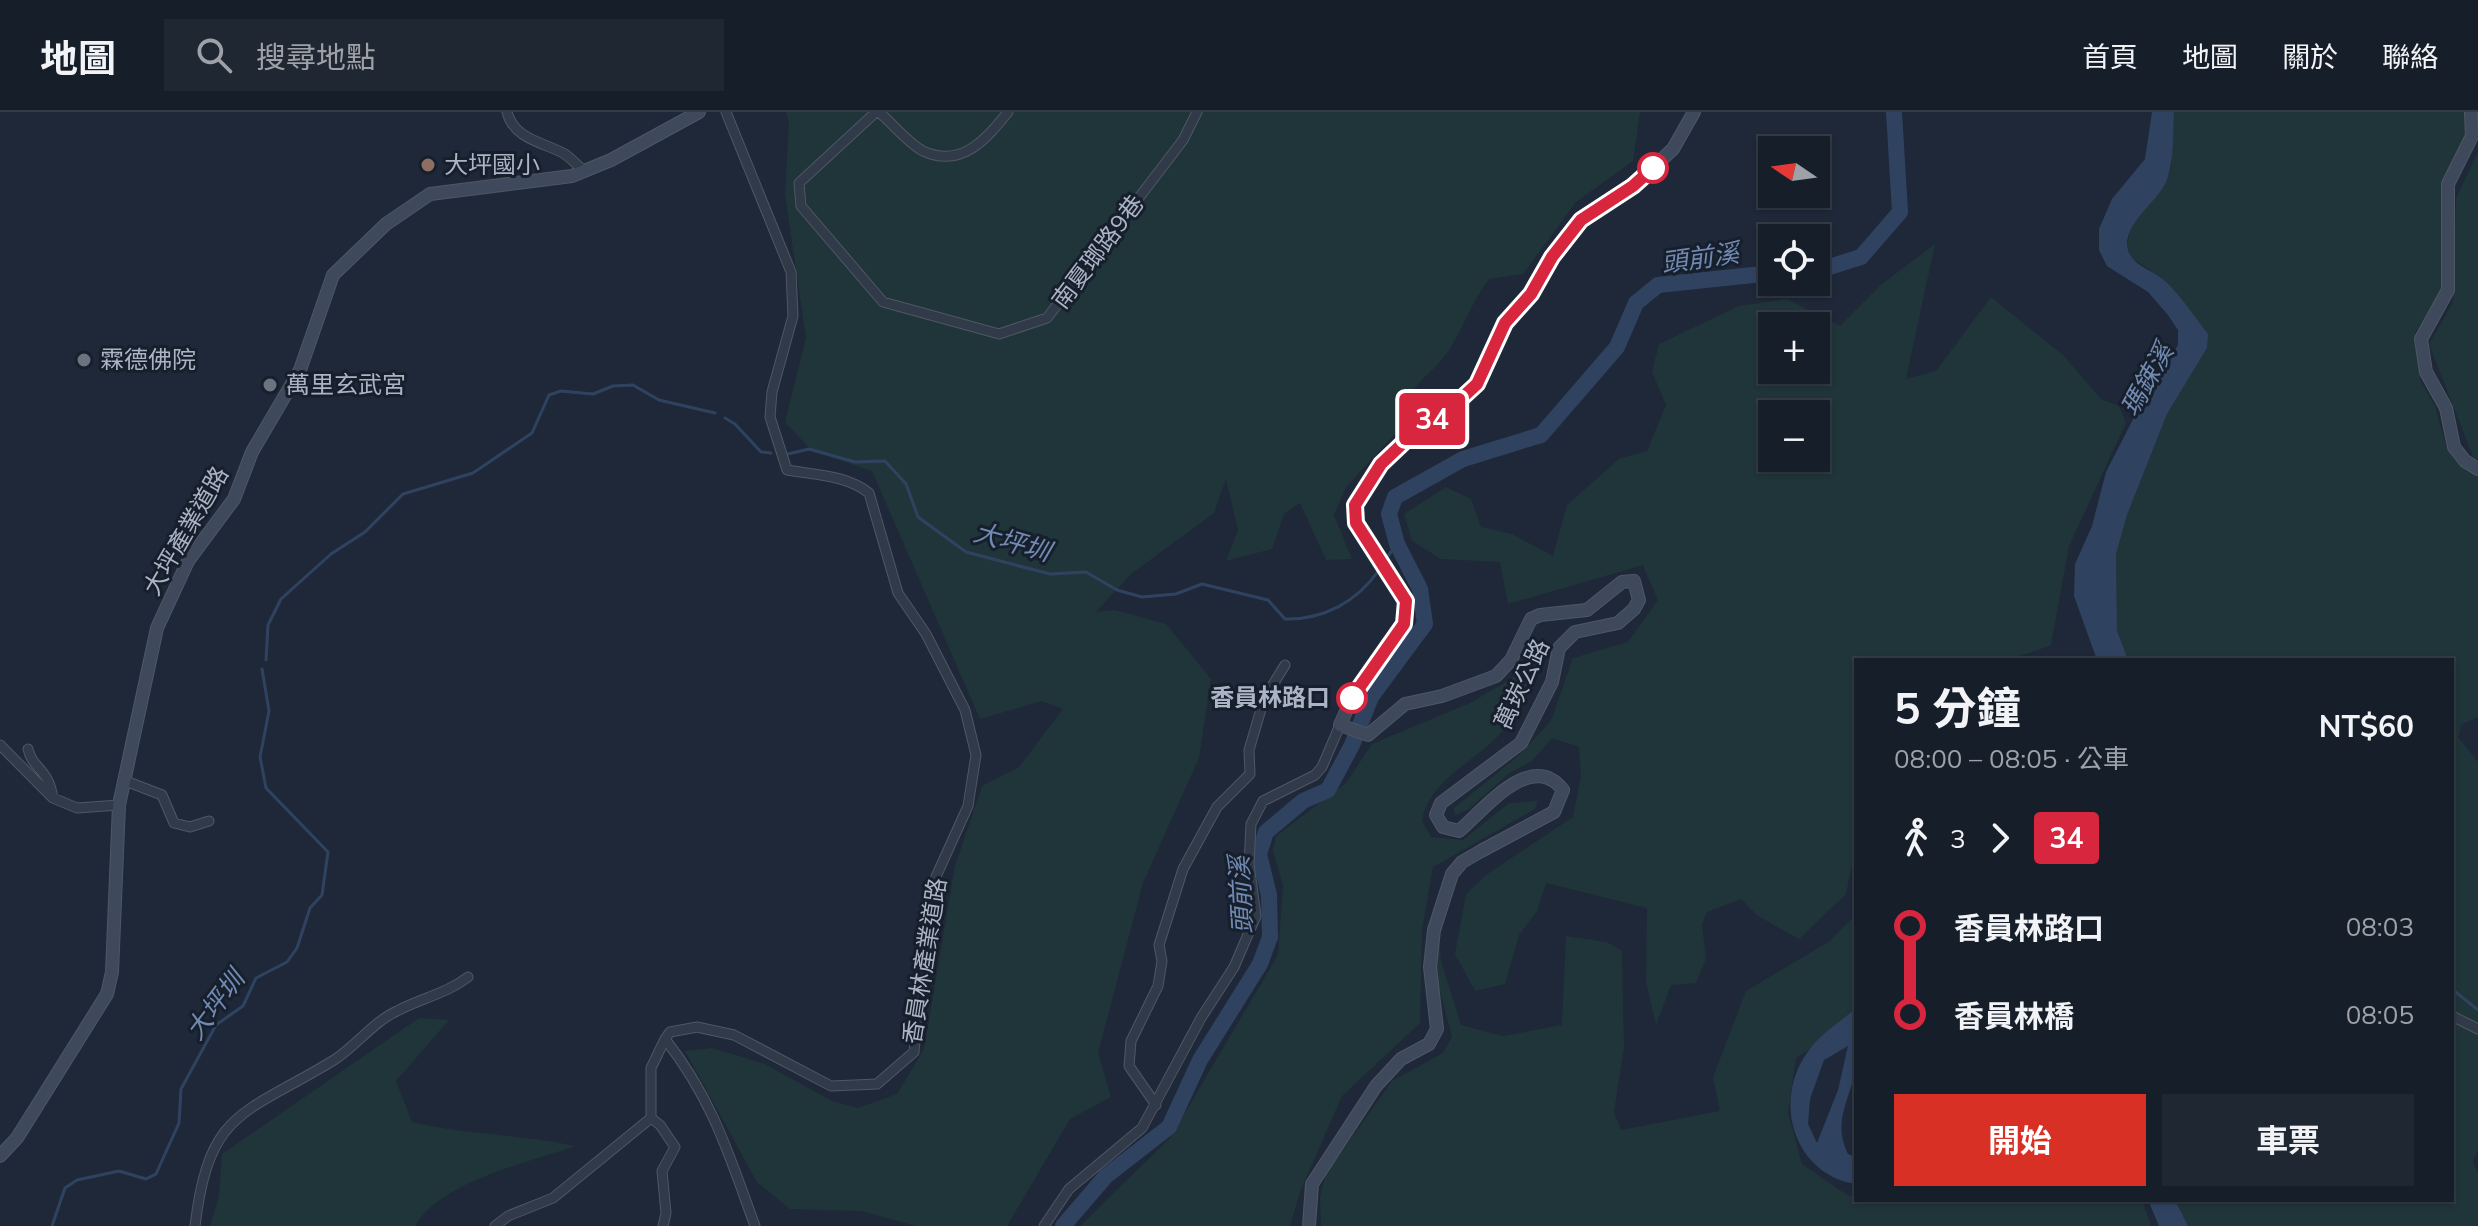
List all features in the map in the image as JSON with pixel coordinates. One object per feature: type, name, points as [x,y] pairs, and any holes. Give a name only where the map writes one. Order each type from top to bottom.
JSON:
[{"type":"street","points":[[507,112],[518,131],[535,143],[566,155],[583,170]]},
{"type":"street","name":"大坪產業道路","points":[[0,1156],[17,1138],[107,994],[112,972],[119,805],[157,628],[188,561],[234,499],[252,452],[300,370],[333,275],[386,224],[430,194],[572,176],[611,160],[699,112]]},
{"type":"street","name":"香員林產業道路","points":[[665,1039],[670,1032],[697,1027],[734,1035],[831,1086],[877,1084],[914,1052],[925,930],[934,881],[968,806],[976,755],[965,710],[926,634],[898,593],[869,493],[858,484],[845,480],[787,470],[777,447],[770,417],[772,392],[793,316],[791,272],[726,112]]},
{"type":"street","points":[[878,112],[923,151],[954,155],[981,146],[1008,112]]},
{"type":"street","name":"南夏瑯路9巷","points":[[878,112],[799,183],[801,206],[883,302],[999,334],[1047,318],[1183,140],[1197,112]]},
{"type":"street","points":[[1044,1226],[1069,1189],[1142,1128],[1156,1105],[1201,1018],[1234,967],[1256,916],[1249,864],[1251,824],[1263,801],[1315,775],[1322,767],[1352,698],[1404,624],[1406,601],[1356,523],[1355,505],[1381,464],[1419,428],[1452,407],[1477,384],[1505,323],[1531,294],[1552,257],[1581,220],[1633,186],[1673,149],[1694,112]]},
{"type":"street","points":[[2471,112],[2472,136],[2448,184],[2448,290],[2421,339],[2426,372],[2446,408],[2454,447],[2465,461],[2478,469]]},
{"type":"street","name":"萬崁公路","points":[[1309,1226],[1312,1184],[1376,1086],[1401,1059],[1429,1044],[1437,1029],[1430,967],[1434,930],[1452,874],[1462,862],[1554,812],[1563,790],[1555,779],[1544,776],[1527,779],[1498,792],[1459,831],[1443,827],[1436,815],[1441,803],[1521,743],[1552,682],[1559,648],[1575,632],[1618,623],[1639,600],[1638,586],[1634,581],[1622,582],[1587,610],[1540,615],[1531,619],[1511,660],[1496,676],[1442,696],[1405,704],[1368,735],[1340,725]]},
{"type":"street","points":[[1156,1105],[1129,1066],[1131,1041],[1158,986],[1162,961],[1159,945],[1183,869],[1217,807],[1250,774],[1249,750],[1264,699],[1285,665]]},
{"type":"street","points":[[0,745],[53,798],[77,808],[119,805]]},
{"type":"street","points":[[28,749],[50,778],[53,798]]},
{"type":"street","points":[[123,780],[162,795],[174,823],[190,827],[209,821]]},
{"type":"street","points":[[195,1226],[200,1185],[214,1143],[240,1113],[337,1058],[395,1011],[451,990],[468,977]]},
{"type":"street","points":[[2454,1017],[2478,1029]]},
{"type":"street","points":[[651,1118],[651,1068],[665,1039],[694,1077],[710,1106],[755,1226]]},
{"type":"street","points":[[495,1226],[508,1216],[553,1198],[651,1118]]},
{"type":"street","points":[[651,1118],[660,1125],[675,1147],[662,1171],[666,1213],[663,1226]]},
{"type":"green space","points":[[786,112],[1640,112],[1633,161],[1576,202],[1523,274],[1489,279],[1449,350],[1415,388],[1406,422],[1346,487],[1334,515],[1352,559],[1326,560],[1300,503],[1284,514],[1272,549],[1226,561],[1238,530],[1226,479],[1214,513],[1131,574],[1096,612],[1115,610],[1166,624],[1211,679],[1199,758],[1143,883],[1098,1053],[1111,1097],[1070,1119],[1007,1226],[916,1226],[861,1211],[790,1209],[757,1182],[685,1051],[712,1048],[765,1064],[832,1101],[858,1108],[897,1094],[924,1049],[955,866],[982,786],[1019,767],[1063,709],[1042,701],[980,719],[872,471],[812,451],[785,422],[806,338],[785,194],[789,122]]},
{"type":"green space","points":[[2174,112],[2465,112],[2466,137],[2443,184],[2441,197],[2445,220],[2443,288],[2415,333],[2420,380],[2435,406],[2447,449],[2457,462],[2478,475],[2478,717],[2461,725],[2458,737],[2478,762],[2478,1150],[2473,1162],[2478,1172],[2478,1226],[2188,1226],[2176,1202],[2454,1202],[2454,658],[2127,658],[2117,631],[2116,554],[2127,515],[2167,414],[2207,348],[2162,278],[2133,259],[2127,247],[2130,228],[2165,185],[2171,168]]},
{"type":"green space","points":[[2478,151],[2478,459],[2474,459],[2429,344],[2453,302],[2456,199]]},
{"type":"green space","points":[[1935,244],[1906,379],[1936,371],[1991,297],[2064,356],[2101,399],[2119,406],[2126,423],[2069,546],[2051,645],[2011,658],[1854,658],[1854,855],[1846,894],[1799,939],[1758,916],[1741,899],[1707,912],[1702,924],[1706,959],[1696,983],[1671,985],[1656,1025],[1646,982],[1647,908],[1546,883],[1537,911],[1519,935],[1505,984],[1475,991],[1455,954],[1466,894],[1486,875],[1573,817],[1581,777],[1579,747],[1552,738],[1532,761],[1508,774],[1469,809],[1455,815],[1454,808],[1517,757],[1551,721],[1573,658],[1628,642],[1658,600],[1643,565],[1508,604],[1500,562],[1441,559],[1412,541],[1404,514],[1446,487],[1471,499],[1481,527],[1512,534],[1553,556],[1567,505],[1619,459],[1647,451],[1666,405],[1652,372],[1659,344],[1739,306],[1787,299],[1813,312],[1758,312],[1758,384],[1830,384],[1830,321],[1840,326],[1882,284]]},
{"type":"green space","points":[[1541,640],[1546,640],[1540,664],[1514,715],[1489,745],[1453,773],[1433,794],[1422,821],[1431,837],[1463,840],[1509,803],[1538,801],[1535,809],[1433,867],[1422,930],[1420,1023],[1342,1096],[1300,1192],[1290,1226],[1080,1226],[1170,1138],[1278,955],[1283,885],[1273,851],[1276,836],[1346,783],[1372,744],[1470,703],[1521,673]]},
{"type":"green space","points":[[1854,916],[1854,1021],[1796,1058],[1788,1113],[1802,1164],[1847,1195],[1854,1196],[1854,1202],[2143,1202],[2151,1226],[1321,1226],[1320,1196],[1326,1174],[1392,1081],[1443,1053],[1452,1037],[1434,968],[1439,940],[1441,961],[1461,1025],[1503,1036],[1562,1025],[1566,936],[1607,942],[1622,951],[1624,1048],[1614,1112],[1621,1130],[1720,1111],[1713,1077],[1746,991],[1830,941]]},
{"type":"green space","points":[[419,1018],[449,1020],[396,1081],[412,1122],[575,1146],[465,1185],[427,1210],[415,1226],[210,1226],[219,1196],[222,1154]]},
{"type":"water","name":"瑪鋉溪","points":[[2152,112],[2174,112],[2173,146],[2167,180],[2131,228],[2127,239],[2128,249],[2137,263],[2161,278],[2182,300],[2208,334],[2207,348],[2167,414],[2127,515],[2116,554],[2117,631],[2127,658],[2096,658],[2074,596],[2075,564],[2092,526],[2106,472],[2144,398],[2178,345],[2178,330],[2168,315],[2148,292],[2107,266],[2099,250],[2099,229],[2112,199],[2145,159]]},
{"type":"water","points":[[1854,1010],[1854,1077],[1844,1109],[1842,1130],[1848,1154],[1854,1156],[1854,1183],[1819,1168],[1796,1136],[1791,1118],[1795,1078],[1803,1059],[1821,1037]],"holes":[[[1848,1046],[1838,1090],[1817,1143],[1808,1124],[1810,1099],[1824,1060]]]},
{"type":"water","points":[[2149,1202],[2176,1202],[2188,1226],[2159,1226]]},
{"type":"waterway","name":"頭前溪","points":[[1830,267],[1861,257],[1900,212],[1894,112]]},
{"type":"waterway","name":"頭前溪","points":[[1063,1226],[1106,1176],[1169,1127],[1200,1060],[1260,964],[1270,937],[1269,895],[1259,854],[1266,832],[1303,801],[1328,790],[1352,745],[1371,697],[1425,624],[1420,589],[1397,544],[1389,514],[1395,497],[1463,459],[1541,435],[1617,347],[1636,303],[1658,285],[1758,274]]},
{"type":"waterway","name":"大坪圳","points":[[266,660],[268,625],[281,599],[331,554],[365,532],[403,494],[473,473],[532,433],[549,395],[561,391],[593,394],[613,386],[633,385],[659,400],[715,413]]},
{"type":"waterway","name":"大坪圳","points":[[725,418],[735,424],[761,452],[771,453]]},
{"type":"waterway","name":"大坪圳","points":[[788,454],[809,449],[855,462],[885,461],[906,484],[918,517],[966,552],[1050,574],[1086,572],[1117,590],[1142,597],[1176,594],[1202,584],[1268,600],[1285,619],[1299,618],[1326,612],[1350,600],[1379,570]]},
{"type":"waterway","name":"大坪圳","points":[[1388,556],[1397,544]]},
{"type":"waterway","name":"大坪圳","points":[[52,1226],[65,1188],[77,1180],[119,1171],[146,1179],[156,1174],[179,1123],[181,1089],[216,1025],[243,1006],[256,978],[287,962],[297,948],[310,908],[322,895],[328,852],[266,788],[260,757],[269,711],[262,669]]},
{"type":"waterway","points":[[2454,991],[2478,1010]]},
{"type":"bus line","name":"34","points":[[1352,698],[1404,624],[1406,601],[1356,523],[1355,505],[1381,464],[1419,428],[1452,407],[1477,384],[1505,323],[1531,294],[1552,257],[1581,220],[1633,186],[1653,168]]},
{"type":"place","name":"大坪國小","points":[[428,165]]},
{"type":"place","name":"霖德佛院","points":[[84,360]]},
{"type":"place","name":"萬里玄武宮","points":[[270,385]]},
{"type":"place","name":"香員林路口","points":[[1352,698]]}]
